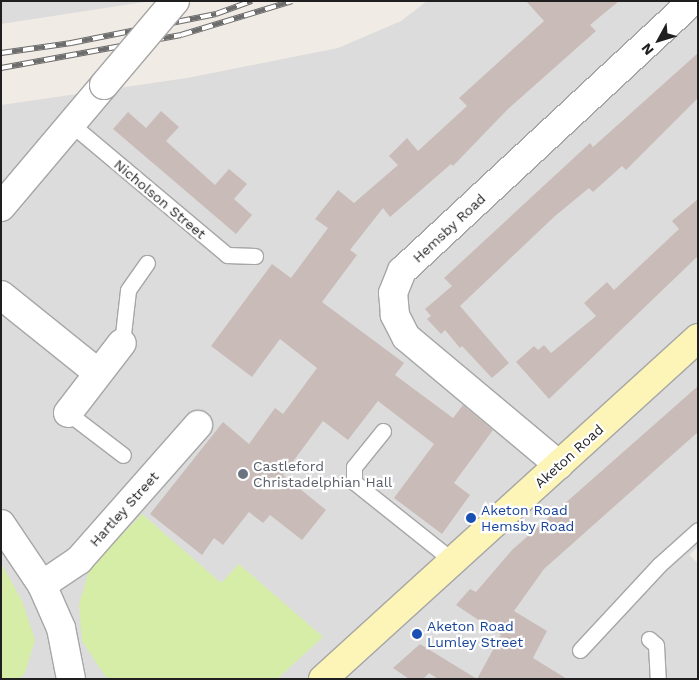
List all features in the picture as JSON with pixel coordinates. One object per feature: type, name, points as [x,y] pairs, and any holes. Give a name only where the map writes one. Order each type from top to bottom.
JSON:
[{"type":"main road","name":"Aketon Road","points":[[323,679],[698,338]]},
{"type":"main road","name":"Aketon Road","points":[[349,679],[374,634]]},
{"type":"street","points":[[1,207],[175,1]]},
{"type":"street","name":"Hemsby Road","points":[[559,465],[406,337],[395,315],[393,293],[402,271],[693,1]]},
{"type":"street","points":[[1,295],[98,373]]},
{"type":"street","points":[[68,413],[122,342]]},
{"type":"street","name":"Hartley Street","points":[[42,585],[79,560],[198,425]]},
{"type":"street","points":[[1,524],[42,585],[61,628],[71,679]]},
{"type":"lane","name":"Nicholson Street","points":[[71,124],[227,255],[255,256]]},
{"type":"lane","points":[[122,342],[128,290],[147,263]]},
{"type":"lane","points":[[68,413],[123,455]]},
{"type":"lane","points":[[384,430],[354,467],[354,482],[453,561]]},
{"type":"lane","points":[[580,650],[659,565],[698,530]]},
{"type":"lane","points":[[649,639],[656,645],[658,679]]},
{"type":"shaded area","points":[[1,1],[151,1],[1,24]]},
{"type":"shaded area","points":[[427,1],[698,1],[698,547],[689,555],[698,563],[698,679],[1,679],[1,105],[187,78],[338,48],[401,21]]},
{"type":"green space","points":[[142,514],[221,583],[239,564],[323,637],[277,679],[110,679],[105,676],[82,641],[79,604],[90,568]]},
{"type":"green space","points":[[1,563],[22,601],[35,640],[25,673],[19,679],[1,679]]},
{"type":"building","points":[[526,1],[619,1],[590,25],[596,31],[508,109],[453,166],[451,164],[390,217],[383,208],[350,250],[357,255],[322,302],[404,363],[395,375],[453,418],[463,405],[493,430],[454,483],[470,495],[442,534],[394,498],[434,444],[378,401],[348,440],[323,421],[283,475],[326,510],[302,540],[270,515],[263,523],[249,512],[223,545],[214,538],[202,555],[150,514],[223,422],[249,444],[275,408],[283,414],[317,368],[280,339],[252,377],[211,346],[272,264],[291,278],[328,228],[315,219],[338,190],[354,203],[398,165],[389,156],[407,138],[418,151],[467,106],[459,98],[544,21]]},
{"type":"building","points":[[698,53],[698,98],[626,170],[622,166],[593,192],[589,188],[555,216],[460,306],[509,363],[492,378],[462,346],[460,348],[445,330],[441,334],[427,319],[431,316],[425,309],[452,286],[444,278],[590,143],[593,147]]},
{"type":"building","points":[[161,111],[179,127],[166,141],[215,185],[229,169],[247,184],[234,199],[252,215],[236,234],[113,129],[128,112],[146,128]]},
{"type":"building","points":[[698,199],[698,256],[549,399],[516,362],[534,346],[538,350],[544,345],[551,353],[596,316],[584,303],[607,282],[614,290],[679,229],[672,221]]},
{"type":"building","points":[[698,386],[698,432],[544,569],[514,611],[547,631],[533,658],[567,679],[477,679],[501,635],[456,605],[470,589],[476,592],[512,550]]},
{"type":"building","points":[[420,644],[477,679],[438,679],[429,673],[423,679],[409,679],[393,668]]},
{"type":"railway","points":[[1,53],[71,43],[216,14],[252,1]]},
{"type":"railway","points":[[1,68],[181,35],[292,1]]},
{"type":"place","name":"Castleford Christadelphian Hall","points":[[243,474]]},
{"type":"place","name":"Aketon Road Hemsby Road","points":[[471,518]]},
{"type":"place","name":"Aketon Road Lumley Street","points":[[417,634]]}]
